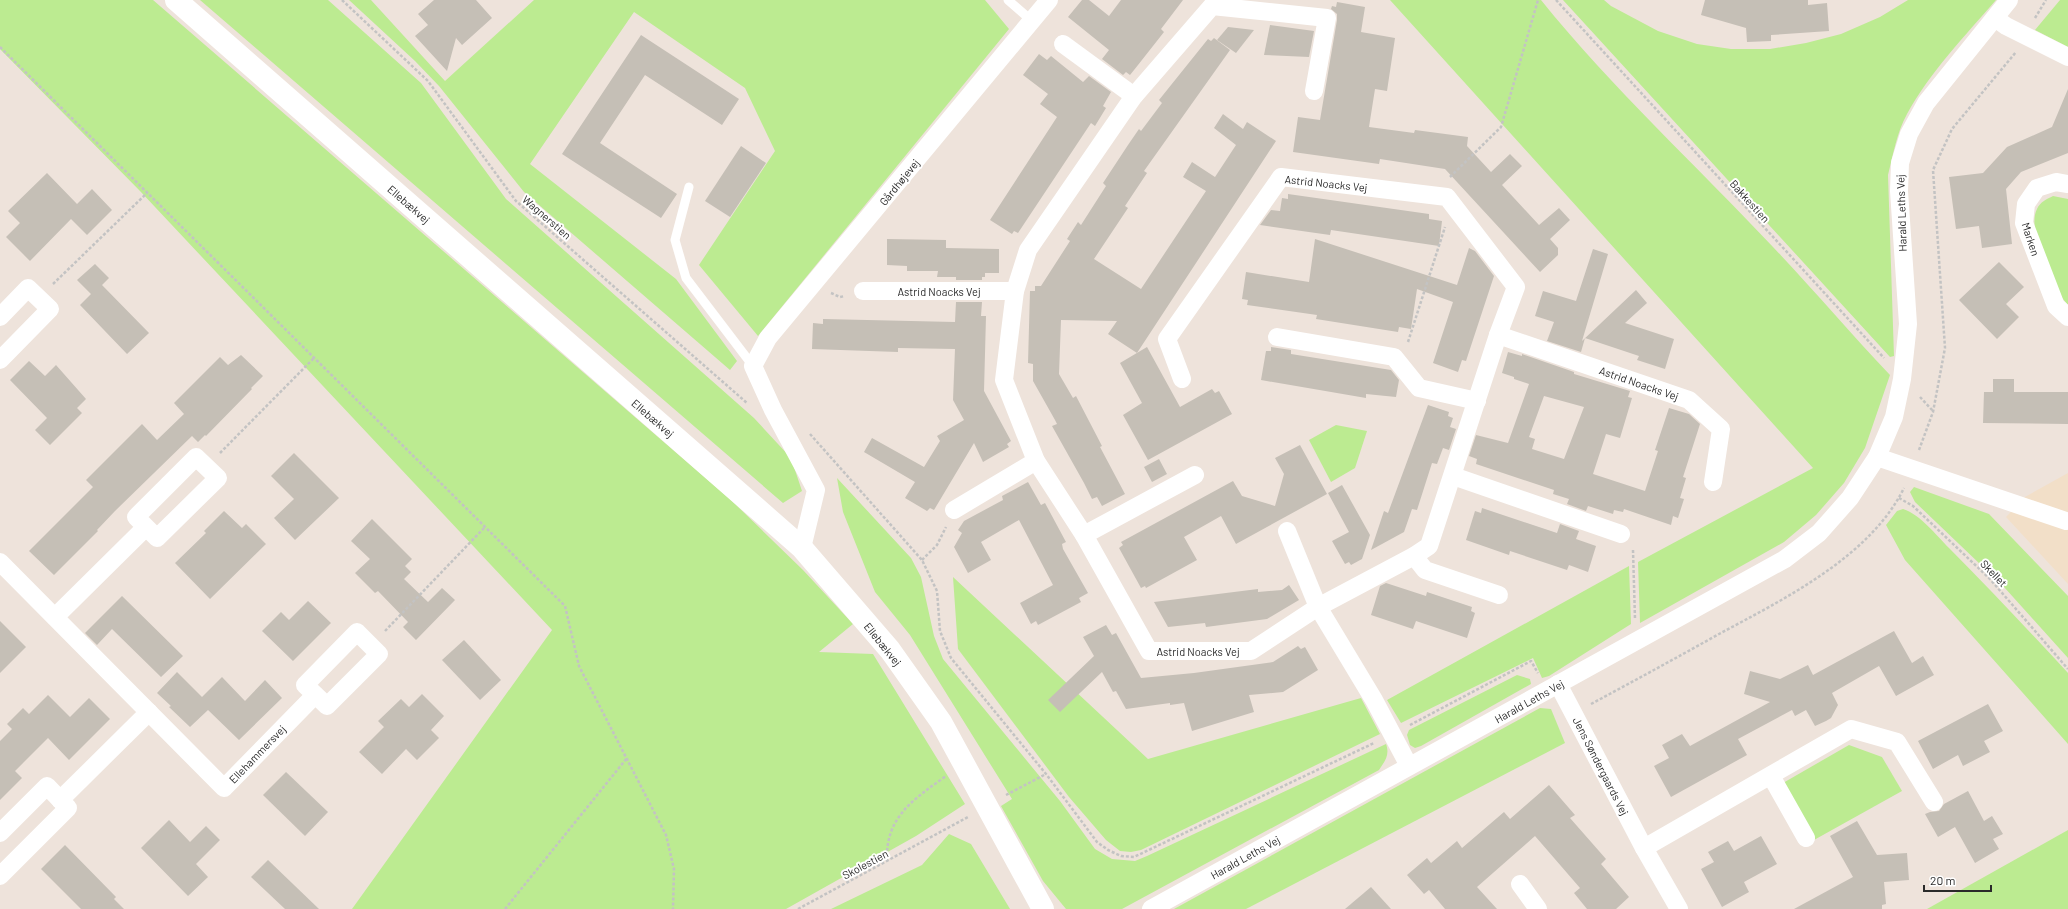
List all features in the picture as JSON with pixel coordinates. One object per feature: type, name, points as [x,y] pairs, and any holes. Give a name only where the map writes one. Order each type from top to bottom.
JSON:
[{"type":"street","name":"Ellebækvej","points":[[176,0],[802,548],[890,650],[941,722],[1043,909]]},
{"type":"street","name":"Gårdhøjevej","points":[[753,366],[768,338],[815,284],[1049,0]]},
{"type":"street","name":"Harald Leths Vej","points":[[1151,909],[1785,559],[1819,533],[1850,498],[1877,457],[1894,416],[1902,379],[1908,324],[1899,191],[1900,163],[1909,134],[1926,103],[2009,0]]},
{"type":"street","name":"Astrid Noacks Vej","points":[[1182,380],[1167,339],[1281,177],[1447,197],[1516,287],[1498,335],[1429,546],[1414,556],[1318,607],[1251,651],[1149,651],[1084,535],[1036,461],[1004,380],[1015,291],[1028,250],[1134,96],[1212,6],[1327,18],[1314,91]]},
{"type":"street","points":[[1995,18],[2024,36],[2068,57]]},
{"type":"street","points":[[1063,44],[1134,96]]},
{"type":"street","name":"Marken","points":[[2068,184],[2056,182],[2038,188],[2026,204],[2024,223],[2056,306],[2068,317]]},
{"type":"street","points":[[0,316],[28,288],[50,309],[0,360]]},
{"type":"street","name":"Astrid Noacks Vej","points":[[863,291],[1015,291]]},
{"type":"street","name":"Astrid Noacks Vej","points":[[1498,335],[1690,400],[1721,429],[1713,482]]},
{"type":"street","points":[[1277,337],[1394,357],[1419,388],[1477,400]]},
{"type":"street","points":[[753,366],[773,410],[816,490],[802,548]]},
{"type":"street","points":[[196,457],[218,478],[157,538],[146,527],[136,517],[196,457]]},
{"type":"street","points":[[1877,457],[2066,521]]},
{"type":"street","points":[[954,510],[1036,461]]},
{"type":"street","points":[[1084,535],[1195,475]]},
{"type":"street","points":[[1453,476],[1621,534]]},
{"type":"street","points":[[55,617],[146,527]]},
{"type":"street","points":[[1286,531],[1318,607],[1393,734],[1409,766]]},
{"type":"street","points":[[1414,556],[1426,570],[1499,595]]},
{"type":"street","name":"Ellehammersvej","points":[[0,562],[224,788],[315,695]]},
{"type":"street","points":[[357,632],[379,654],[327,706],[315,695],[305,685],[357,632]]},
{"type":"street","name":"Jens Søndergaards Vej","points":[[1552,688],[1574,714],[1644,848],[1679,909]]},
{"type":"street","points":[[60,800],[149,712]]},
{"type":"street","points":[[1644,848],[1851,730],[1897,742],[1934,802]]},
{"type":"street","points":[[1771,776],[1806,838]]},
{"type":"street","points":[[0,833],[47,786],[68,808],[0,876]]},
{"type":"street","points":[[1520,884],[1538,909]]},
{"type":"lane","points":[[1008,0],[1032,21]]},
{"type":"lane","points":[[689,187],[675,240],[686,278],[753,366]]},
{"type":"path","name":"Wagnerstien","points":[[342,0],[428,81],[516,201],[746,402],[773,410]]},
{"type":"path","points":[[1394,357],[1408,344],[1447,221],[1449,178],[1501,127],[1538,0]]},
{"type":"path","name":"Bakkestien","points":[[1556,0],[1933,412]]},
{"type":"path","points":[[1574,714],[1788,597],[1831,569],[1872,531],[1899,498],[1913,469],[1933,412],[1945,348],[1933,170],[1952,129],[2016,53],[2024,36],[2046,0]]},
{"type":"path","points":[[0,47],[564,606],[579,666],[666,835],[674,869],[673,909]]},
{"type":"path","points":[[39,298],[147,193]]},
{"type":"path","points":[[815,284],[840,298],[863,291]]},
{"type":"path","points":[[206,467],[314,358]]},
{"type":"path","points":[[806,428],[922,560],[937,590],[940,631],[951,658],[1046,774],[1097,842],[1108,850],[1121,856],[1134,857],[1393,734],[1532,661],[1552,688]]},
{"type":"path","name":"Skellet","points":[[1899,498],[1912,506],[1990,579],[2068,669]]},
{"type":"path","points":[[922,560],[937,545],[954,510]]},
{"type":"path","points":[[370,646],[485,527]]},
{"type":"path","points":[[1621,534],[1632,548],[1636,640]]},
{"type":"path","points":[[505,909],[627,758]]},
{"type":"path","points":[[887,861],[886,844],[896,821],[913,800],[964,762]]},
{"type":"path","points":[[1031,781],[1046,774]]},
{"type":"path","name":"Skolestien","points":[[798,909],[940,833]]},
{"type":"shaded area","points":[[2068,473],[2068,584],[2006,517],[2025,497]]},
{"type":"green space","points":[[0,0],[153,0],[732,501],[803,570],[853,624],[819,652],[873,654],[965,804],[916,836],[786,909],[352,909],[552,630],[140,191],[0,49]]},
{"type":"green space","points":[[200,0],[328,0],[421,83],[506,199],[754,418],[791,458],[802,491],[783,503]]},
{"type":"green space","points":[[349,0],[371,0],[445,81],[534,0],[985,0],[1009,29],[758,336],[699,265],[775,151],[745,88],[634,12],[530,164],[676,279],[737,361],[730,370],[524,192],[439,86],[415,61]]},
{"type":"green space","points":[[1390,0],[1541,0],[1596,64],[1744,216],[1890,375],[1865,448],[1844,483],[1816,515],[1784,542],[1640,623],[1638,562],[1813,468]]},
{"type":"green space","points":[[1563,0],[1604,0],[1611,6],[1658,31],[1697,44],[1731,49],[1770,49],[1806,43],[1841,34],[1880,17],[1908,0],[1996,0],[1948,55],[1926,84],[1907,114],[1896,144],[1888,175],[1894,356],[1890,357]]},
{"type":"green space","points":[[2060,0],[2068,0],[2068,47],[2035,30]]},
{"type":"green space","points":[[2053,196],[2068,199],[2068,305],[2062,298],[2047,266],[2035,229],[2035,218],[2038,207],[2044,201]]},
{"type":"green space","points":[[1336,425],[1367,431],[1355,468],[1331,482],[1309,440]]},
{"type":"green space","points":[[837,478],[911,558],[921,577],[934,636],[943,659],[1060,801],[1095,849],[1112,859],[1135,861],[1147,856],[1386,744],[1387,755],[1385,761],[1379,770],[1122,909],[1066,909],[1043,881],[1001,806],[1012,799],[910,635],[875,592],[843,512]]},
{"type":"green space","points":[[1914,487],[1989,514],[2068,596],[2068,658],[2004,587],[1915,502],[1910,492]]},
{"type":"green space","points":[[1903,509],[1916,516],[1928,526],[2068,673],[2068,744],[1905,560],[1886,525],[1897,511]]},
{"type":"green space","points":[[1629,566],[1631,624],[1549,676],[1542,678],[1533,658],[1401,723],[1387,700]]},
{"type":"green space","points":[[953,577],[1148,759],[1361,698],[1380,734],[1141,850],[1131,852],[1120,851],[1106,840],[1069,797],[958,649]]},
{"type":"green space","points":[[1517,675],[1530,679],[1531,684],[1421,746],[1415,748],[1410,745],[1407,735],[1409,730]]},
{"type":"green space","points":[[1540,708],[1551,709],[1565,743],[1246,909],[1174,909]]},
{"type":"green space","points":[[1849,745],[1882,757],[1902,791],[1814,840],[1783,783]]},
{"type":"green space","points":[[2068,830],[2068,909],[1927,909]]},
{"type":"green space","points":[[949,834],[971,844],[1010,909],[831,909],[922,865]]},
{"type":"building","points":[[434,0],[476,0],[492,18],[462,45],[456,38],[447,71],[415,36],[428,25],[418,14]]},
{"type":"building","points":[[1082,0],[1089,0],[1109,16],[1121,0],[1183,0],[1161,29],[1164,32],[1130,75],[1126,72],[1123,75],[1102,59],[1109,50],[1068,17]]},
{"type":"building","points":[[1705,0],[1808,0],[1808,5],[1827,3],[1829,31],[1771,35],[1771,41],[1747,42],[1746,28],[1701,15]]},
{"type":"building","points":[[1337,2],[1365,7],[1361,32],[1395,38],[1387,91],[1375,89],[1369,127],[1414,133],[1415,130],[1468,137],[1467,146],[1491,172],[1510,154],[1522,166],[1502,185],[1539,225],[1559,208],[1570,220],[1550,239],[1558,248],[1558,255],[1540,272],[1445,169],[1380,159],[1379,164],[1293,152],[1298,117],[1320,120],[1337,20],[1337,14],[1331,9],[1332,6],[1336,7]]},
{"type":"building","points":[[1270,25],[1314,31],[1309,57],[1264,55]]},
{"type":"building","points":[[1228,27],[1254,30],[1236,53],[1217,40]]},
{"type":"building","points":[[641,35],[739,99],[722,125],[645,75],[600,143],[677,194],[661,218],[562,154]]},
{"type":"building","points":[[1214,38],[1230,50],[1144,171],[1147,173],[1125,206],[1128,208],[1094,259],[1141,289],[1206,191],[1183,177],[1192,162],[1215,177],[1236,145],[1214,128],[1223,114],[1243,129],[1247,122],[1276,141],[1137,353],[1108,334],[1117,321],[1061,320],[1059,374],[1073,398],[1076,396],[1102,446],[1100,447],[1125,494],[1102,506],[1097,497],[1092,499],[1052,426],[1057,424],[1033,381],[1033,364],[1028,363],[1030,291],[1035,291],[1035,286],[1041,286],[1070,241],[1067,239],[1078,222],[1081,225],[1106,186],[1103,183],[1128,145],[1139,129],[1141,131],[1162,103],[1159,100],[1208,39],[1211,41]]},
{"type":"building","points":[[1039,54],[1047,60],[1051,56],[1083,82],[1089,76],[1111,92],[1103,106],[1106,108],[1095,126],[1091,123],[1018,233],[1014,231],[1012,234],[990,220],[1057,117],[1040,104],[1048,94],[1023,75]]},
{"type":"building","points":[[2068,89],[2068,153],[2021,172],[2006,189],[2012,244],[1982,248],[1979,226],[1956,229],[1949,177],[1983,173],[2007,147],[2052,127]]},
{"type":"building","points":[[741,146],[766,163],[730,217],[705,201]]},
{"type":"building","points":[[47,173],[77,204],[92,189],[112,210],[87,235],[71,219],[30,261],[6,237],[20,223],[8,211]]},
{"type":"building","points":[[1288,194],[1429,214],[1429,219],[1442,221],[1439,246],[1331,230],[1330,235],[1260,225],[1271,210],[1280,211],[1282,198],[1288,199]]},
{"type":"building","points":[[887,239],[946,240],[946,248],[999,249],[999,273],[985,273],[985,277],[982,277],[982,280],[956,280],[956,277],[937,277],[938,271],[907,271],[907,266],[887,265]]},
{"type":"building","points":[[1315,239],[1457,285],[1469,248],[1475,251],[1494,276],[1466,361],[1462,360],[1458,372],[1433,363],[1453,302],[1417,289],[1411,329],[1399,327],[1398,332],[1316,319],[1317,315],[1247,305],[1248,300],[1242,299],[1246,272],[1309,282]]},
{"type":"building","points":[[1593,249],[1608,254],[1582,341],[1585,338],[1581,352],[1547,341],[1554,322],[1535,316],[1543,291],[1576,301]]},
{"type":"building","points":[[1999,262],[2024,287],[2006,304],[2019,317],[1997,339],[1959,300]]},
{"type":"building","points":[[95,264],[109,278],[102,285],[149,333],[127,354],[80,305],[91,294],[77,280]]},
{"type":"building","points":[[1636,290],[1647,303],[1625,323],[1674,339],[1665,369],[1637,360],[1639,356],[1585,338]]},
{"type":"building","points":[[956,302],[982,302],[981,316],[986,316],[984,391],[1011,441],[1007,444],[1009,447],[983,462],[974,443],[934,510],[930,508],[927,511],[905,498],[915,482],[864,452],[872,438],[924,467],[940,441],[937,436],[964,420],[953,400],[955,349],[898,348],[898,352],[812,349],[813,323],[823,324],[823,319],[955,322]]},
{"type":"building","points":[[1147,347],[1180,407],[1212,389],[1215,393],[1219,391],[1232,414],[1148,460],[1123,415],[1142,403],[1120,363]]},
{"type":"building","points":[[1271,347],[1291,350],[1291,354],[1391,370],[1399,380],[1396,397],[1366,394],[1366,398],[1261,380],[1266,351],[1271,351]]},
{"type":"building","points":[[1508,352],[1522,356],[1522,354],[1574,372],[1574,374],[1630,391],[1628,397],[1632,398],[1620,438],[1606,434],[1593,474],[1645,491],[1658,451],[1655,450],[1669,408],[1689,414],[1700,424],[1683,477],[1686,478],[1680,498],[1684,499],[1678,518],[1673,516],[1671,525],[1624,509],[1623,512],[1614,510],[1613,514],[1588,506],[1586,511],[1567,504],[1569,499],[1553,494],[1554,490],[1476,464],[1477,459],[1469,456],[1476,435],[1508,443],[1529,384],[1502,373]],"holes":[[[1544,396],[1584,407],[1564,459],[1532,449],[1535,439],[1529,437]]]},
{"type":"building","points":[[241,355],[263,376],[251,388],[252,389],[206,436],[205,435],[198,442],[192,436],[115,511],[97,530],[98,531],[54,575],[29,551],[93,487],[86,480],[142,424],[157,440],[184,414],[174,403],[220,357],[228,365]]},
{"type":"building","points":[[29,361],[45,376],[56,365],[86,399],[77,408],[82,413],[50,445],[35,430],[47,418],[10,380]]},
{"type":"building","points":[[1993,379],[2014,379],[2014,392],[2068,392],[2068,424],[1983,423],[1984,392],[1993,392]]},
{"type":"building","points":[[1428,405],[1449,412],[1448,416],[1453,418],[1450,427],[1456,429],[1449,450],[1443,448],[1437,464],[1432,463],[1417,510],[1412,509],[1404,532],[1371,550],[1384,511],[1388,513]]},
{"type":"building","points":[[1300,445],[1327,494],[1236,544],[1221,516],[1184,537],[1197,560],[1146,588],[1145,586],[1141,588],[1119,548],[1123,545],[1121,542],[1233,481],[1242,496],[1275,506],[1284,474],[1275,458]]},
{"type":"building","points":[[294,453],[339,498],[295,540],[274,518],[294,499],[271,476]]},
{"type":"building","points":[[1159,459],[1167,474],[1152,482],[1144,467]]},
{"type":"building","points":[[1028,482],[1041,505],[1045,503],[1066,542],[1062,544],[1063,549],[1088,593],[1079,598],[1081,602],[1038,625],[1036,621],[1031,624],[1020,603],[1053,585],[1019,520],[981,542],[991,560],[968,573],[954,547],[962,533],[958,530],[964,521],[1003,500],[1002,496]]},
{"type":"building","points":[[1342,485],[1370,535],[1362,559],[1351,565],[1349,562],[1345,564],[1332,541],[1349,532],[1328,493]]},
{"type":"building","points":[[1482,508],[1557,533],[1560,524],[1579,531],[1576,539],[1596,546],[1588,572],[1569,565],[1567,570],[1510,551],[1509,555],[1466,540],[1475,511],[1481,513]]},
{"type":"building","points":[[224,511],[242,528],[246,524],[266,544],[210,599],[175,563],[206,533],[204,531]]},
{"type":"building","points":[[372,519],[412,559],[405,566],[411,572],[404,579],[428,602],[442,588],[455,600],[416,640],[403,627],[408,622],[378,591],[375,593],[355,573],[370,559],[351,541]]},
{"type":"building","points":[[1386,583],[1426,596],[1427,592],[1472,607],[1471,611],[1475,613],[1467,638],[1416,621],[1413,629],[1371,615],[1380,586]]},
{"type":"building","points":[[1289,585],[1299,600],[1267,619],[1206,627],[1205,623],[1168,627],[1154,602],[1258,589],[1258,592],[1282,590]]},
{"type":"building","points":[[122,596],[183,656],[161,677],[112,629],[97,645],[85,633]]},
{"type":"building","points":[[308,601],[331,623],[293,661],[262,631],[281,612],[289,620]]},
{"type":"building","points":[[0,621],[26,647],[0,673]]},
{"type":"building","points":[[1106,625],[1112,635],[1116,633],[1141,678],[1194,673],[1273,662],[1298,646],[1301,649],[1305,647],[1318,670],[1283,692],[1249,695],[1254,712],[1192,731],[1184,703],[1170,705],[1170,703],[1126,709],[1116,691],[1113,692],[1102,672],[1060,712],[1048,700],[1094,656],[1083,637]]},
{"type":"building","points":[[1894,631],[1912,663],[1923,656],[1934,675],[1896,696],[1879,666],[1832,693],[1838,705],[1831,718],[1815,726],[1806,710],[1795,716],[1792,710],[1738,739],[1747,755],[1671,797],[1654,766],[1669,758],[1662,745],[1682,734],[1690,746],[1770,702],[1744,694],[1750,671],[1780,679],[1808,665],[1813,675]]},
{"type":"building","points":[[464,640],[501,680],[480,700],[442,660]]},
{"type":"building","points":[[177,672],[202,697],[222,677],[245,701],[265,680],[282,698],[239,740],[208,710],[190,727],[169,707],[171,706],[157,693]]},
{"type":"building","points":[[422,694],[444,716],[431,730],[439,738],[417,760],[406,749],[382,774],[359,752],[384,727],[378,721],[401,699],[409,707]]},
{"type":"building","points":[[48,695],[70,717],[89,698],[110,719],[69,760],[48,738],[15,771],[22,778],[0,800],[0,741],[12,729],[7,724],[23,708],[29,714]]},
{"type":"building","points":[[1988,704],[2003,731],[1984,741],[1990,752],[1963,766],[1958,755],[1933,769],[1918,741]]},
{"type":"building","points":[[286,772],[328,812],[305,836],[263,795]]},
{"type":"building","points":[[1549,785],[1575,815],[1570,818],[1606,859],[1601,864],[1629,897],[1616,909],[1587,909],[1574,893],[1580,888],[1535,836],[1477,887],[1497,909],[1445,909],[1429,890],[1424,894],[1407,875],[1427,858],[1431,863],[1457,841],[1462,848],[1504,812],[1510,819]]},
{"type":"building","points":[[1968,791],[1984,821],[1992,816],[2003,834],[1993,839],[1999,849],[1975,863],[1955,827],[1938,837],[1925,814],[1939,811],[1944,804]]},
{"type":"building","points":[[169,820],[190,842],[206,826],[220,840],[196,864],[208,877],[188,896],[141,848]]},
{"type":"building","points":[[1857,821],[1877,855],[1907,853],[1909,880],[1884,882],[1886,904],[1882,905],[1882,909],[1794,909],[1853,877],[1830,836]]},
{"type":"building","points":[[1761,836],[1777,864],[1744,882],[1749,892],[1722,907],[1701,869],[1714,862],[1708,852],[1728,841],[1734,851]]},
{"type":"building","points":[[65,845],[116,897],[114,899],[124,909],[81,909],[41,869]]},
{"type":"building","points":[[268,860],[319,909],[285,909],[251,877]]},
{"type":"building","points":[[1371,887],[1391,909],[1345,909]]}]
